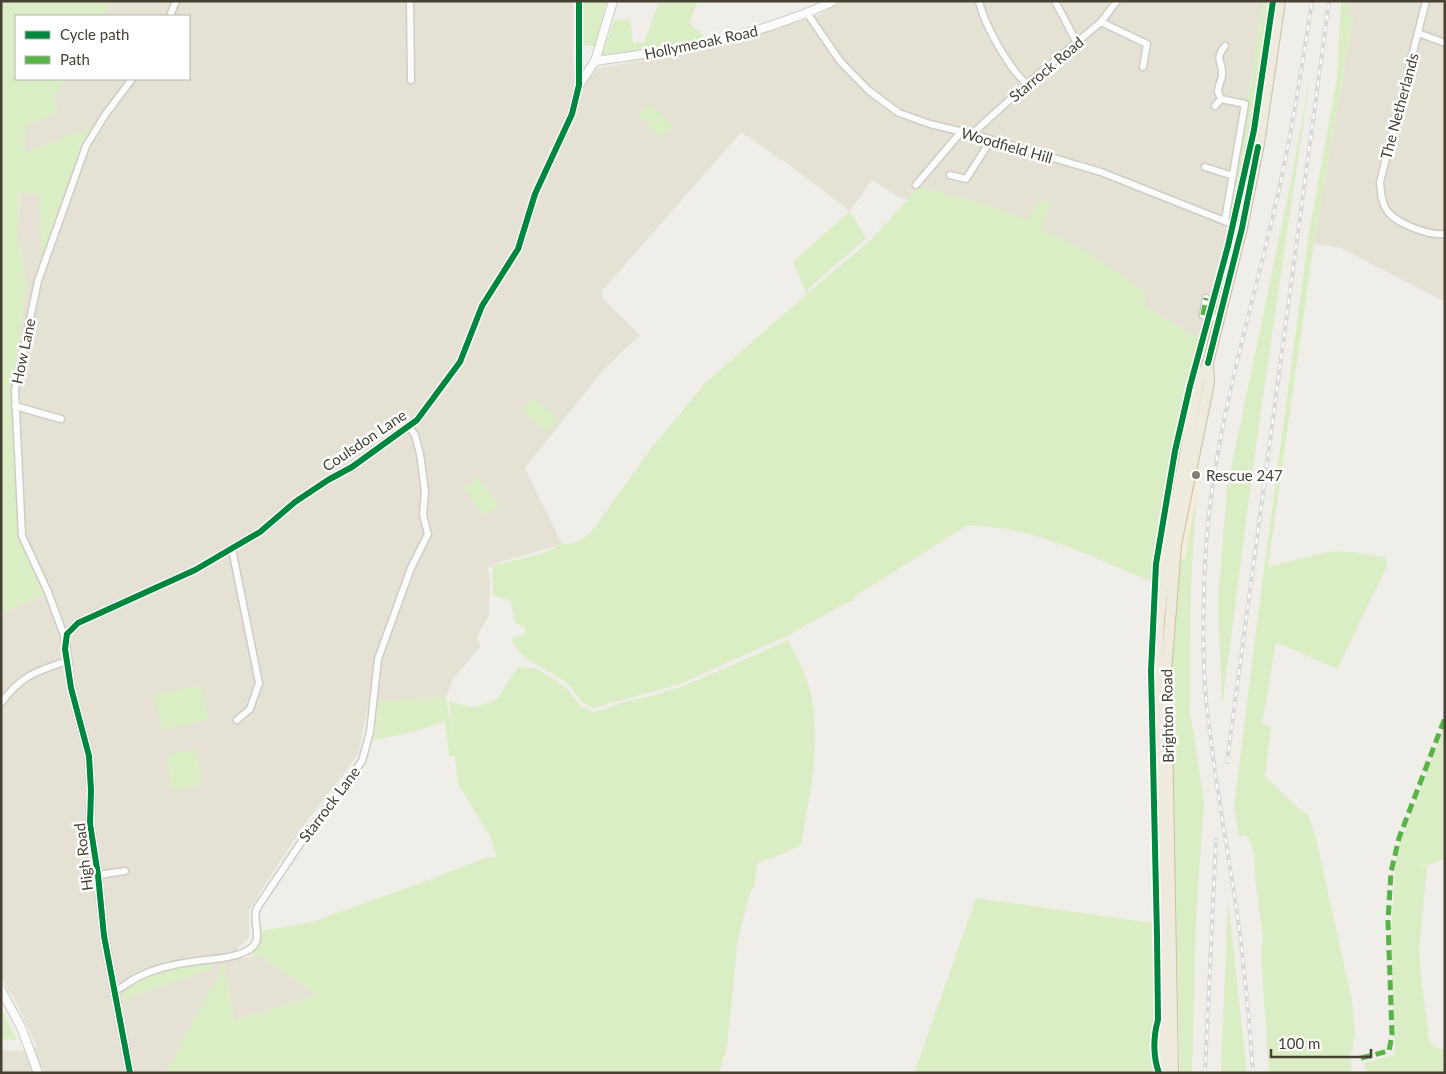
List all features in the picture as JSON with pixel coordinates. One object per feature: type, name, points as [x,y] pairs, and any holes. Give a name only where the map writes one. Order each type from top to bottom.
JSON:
[{"type":"highway","name":"Brighton Road","points":[[1164,1073],[1157,672],[1159,620],[1168,544],[1186,440],[1199,380],[1208,363],[1242,228],[1259,144],[1280,1]]},
{"type":"highway","name":"Brighton Road","points":[[1173,1073],[1166,672],[1176,545],[1209,383],[1208,363]]},
{"type":"street","points":[[170,15],[176,1]]},
{"type":"street","points":[[410,1],[411,80]]},
{"type":"street","points":[[579,1],[579,63]]},
{"type":"street","name":"Coulsdon Lane","points":[[579,85],[595,61],[613,1]]},
{"type":"street","name":"Hollymeoak Road","points":[[595,61],[677,50],[740,36],[807,13],[832,1]]},
{"type":"street","points":[[978,1],[982,16],[1003,53],[1018,76],[1027,84]]},
{"type":"street","points":[[1055,1],[1077,43]]},
{"type":"street","name":"Starrock Road","points":[[972,134],[1027,84],[1101,22],[1117,1]]},
{"type":"street","name":"The Netherlands","points":[[1426,1],[1380,182],[1381,198],[1387,211],[1395,219],[1423,232],[1438,235],[1445,234]]},
{"type":"street","name":"Woodfield Hill","points":[[807,13],[840,61],[868,90],[899,113],[930,124],[972,134],[1101,172],[1242,228]]},
{"type":"street","points":[[1101,22],[1147,44],[1143,67]]},
{"type":"street","points":[[1418,33],[1445,43]]},
{"type":"street","points":[[1221,99],[1218,92],[1222,76],[1219,62],[1220,52],[1225,46]]},
{"type":"street","name":"Coulsdon Lane","points":[[65,639],[70,630],[78,623],[195,570],[266,528],[295,502],[352,467],[417,420],[455,372],[465,354],[482,306],[518,249],[535,194],[572,114],[579,85],[579,63]]},
{"type":"street","name":"How Lane","points":[[65,639],[48,592],[22,536],[15,390],[38,281],[86,146],[105,114],[131,80]]},
{"type":"street","points":[[1215,106],[1221,99]]},
{"type":"street","points":[[1221,99],[1245,104],[1225,220]]},
{"type":"street","points":[[916,185],[961,132]]},
{"type":"street","points":[[950,175],[966,179],[991,140]]},
{"type":"street","points":[[1205,167],[1233,176]]},
{"type":"street","points":[[1206,298],[1203,315],[1220,320]]},
{"type":"street","points":[[15,406],[61,419]]},
{"type":"street","name":"Starrock Lane","points":[[115,991],[139,976],[196,961],[233,956],[253,946],[256,939],[254,916],[257,908],[310,829],[362,761],[370,732],[378,659],[411,568],[428,534],[423,515],[425,492],[420,454],[415,434],[409,427]]},
{"type":"street","points":[[232,548],[259,683],[250,710],[237,720]]},
{"type":"street","name":"High Road","points":[[65,639],[71,688],[89,756],[90,824],[98,875],[104,936],[130,1073]]},
{"type":"street","points":[[1,703],[12,688],[25,677],[67,661]]},
{"type":"street","points":[[98,875],[124,872]]},
{"type":"street","points":[[1,990],[21,1027],[38,1073]]},
{"type":"shaded area","points":[[112,1],[573,1],[573,71],[613,66],[742,40],[819,15],[838,1],[1263,1],[1236,176],[1226,226],[1230,230],[1202,340],[1144,306],[907,201],[904,196],[903,200],[872,180],[850,211],[741,132],[602,291],[602,297],[607,303],[640,335],[603,370],[525,468],[562,544],[491,565],[488,569],[490,580],[489,615],[477,636],[480,647],[453,679],[446,697],[369,702],[358,755],[301,829],[249,910],[249,937],[236,950],[240,959],[259,955],[316,995],[234,1021],[224,964],[166,1073],[1,1073],[1,1050],[20,1051],[37,1047],[17,1004],[1,977],[1,613],[46,595],[25,535],[12,389],[27,285],[18,234],[21,163],[27,124],[58,113],[54,98],[65,80],[190,80],[190,15],[105,15]]},
{"type":"shaded area","points":[[1349,1],[1445,1],[1445,302],[1341,248],[1314,243],[1353,18],[1347,13]]},
{"type":"shaded area","points":[[1193,468],[1202,469],[1185,559],[1178,560]]},
{"type":"green space","points":[[1,1],[112,1],[105,15],[15,15],[15,80],[65,80],[54,98],[58,113],[27,124],[24,152],[99,125],[70,177],[42,260],[39,194],[19,193],[18,234],[27,285],[12,389],[12,417],[21,536],[46,595],[1,613]]},
{"type":"green space","points":[[582,1],[607,1],[595,46],[583,46]]},
{"type":"green space","points":[[659,1],[698,1],[689,23],[706,38],[676,46],[601,56],[615,19],[630,20],[633,43],[644,43]]},
{"type":"green space","points":[[1263,1],[1270,1],[1250,143],[1241,176],[1236,212],[1231,216],[1228,215],[1236,176]]},
{"type":"green space","points":[[1341,1],[1349,1],[1347,13],[1353,17],[1314,243],[1268,567],[1328,552],[1357,553],[1386,558],[1387,566],[1337,669],[1276,642],[1262,724],[1271,727],[1265,776],[1299,809],[1308,814],[1316,839],[1352,1001],[1355,1034],[1353,1049],[1350,1054],[1351,1073],[1269,1073],[1261,953],[1263,938],[1255,877],[1254,853],[1249,839],[1246,836],[1239,836],[1234,807],[1309,232],[1337,78]]},
{"type":"green space","points":[[1310,77],[1258,430],[1222,706],[1218,601],[1227,488],[1290,186]]},
{"type":"green space","points":[[649,104],[673,125],[662,137],[638,116]]},
{"type":"green space","points":[[919,187],[988,205],[1028,220],[1041,198],[1049,202],[1051,204],[1041,229],[1089,253],[1147,293],[1144,306],[1202,340],[1173,460],[1153,582],[1084,553],[1036,536],[1012,530],[965,526],[854,597],[853,601],[838,607],[789,635],[680,684],[593,708],[583,703],[567,683],[523,656],[513,643],[512,638],[526,634],[525,627],[515,623],[511,601],[493,595],[492,566],[541,554],[562,544],[574,543],[590,534],[650,450],[705,383],[807,294],[793,262],[850,211],[866,238],[808,289],[808,293],[872,239]]},
{"type":"green space","points":[[533,398],[558,418],[547,432],[522,411]]},
{"type":"green space","points":[[479,477],[499,506],[484,516],[464,488]]},
{"type":"green space","points":[[1196,497],[1191,582],[1190,711],[1204,802],[1196,918],[1192,1073],[1180,1073],[1170,673],[1178,560],[1185,559]]},
{"type":"green space","points":[[788,640],[800,663],[812,698],[815,740],[812,783],[801,845],[757,863],[755,884],[750,893],[738,938],[727,1046],[719,1073],[166,1073],[224,963],[234,1021],[316,995],[259,955],[253,956],[252,952],[259,946],[260,931],[309,923],[485,858],[497,857],[490,836],[458,784],[455,757],[449,755],[445,722],[404,734],[374,740],[378,701],[446,697],[453,739],[449,701],[474,708],[497,699],[518,667],[536,668],[564,686],[581,706],[593,712],[681,687]]},
{"type":"green space","points":[[201,685],[209,720],[162,730],[155,695]]},
{"type":"green space","points":[[1445,724],[1445,858],[1427,866],[1399,855],[1427,867],[1419,950],[1421,976],[1429,1040],[1433,1047],[1445,1050],[1445,1073],[1366,1073],[1365,1063],[1395,1055],[1391,940],[1396,854]]},
{"type":"green space","points":[[196,750],[202,786],[172,790],[166,755]]},
{"type":"green space","points":[[976,898],[1152,923],[1154,1018],[1149,1046],[1154,1073],[914,1073]]},
{"type":"green space","points":[[1228,900],[1247,1073],[1221,1073]]},
{"type":"green space","points":[[209,962],[214,968],[124,1000],[122,992],[124,988],[139,978]]},
{"type":"green space","points":[[1,1008],[17,1040],[1,1039]]},
{"type":"railway","points":[[1253,1073],[1239,926],[1206,699],[1203,623],[1206,547],[1216,463],[1242,339],[1285,163],[1312,1]]},
{"type":"railway","points":[[1227,762],[1329,1]]},
{"type":"railway","points":[[1205,1073],[1216,840]]},
{"type":"marked path","points":[[1203,315],[1206,298]]},
{"type":"marked path","points":[[1361,1058],[1389,1051],[1392,1035],[1388,921],[1391,872],[1399,838],[1445,718]]},
{"type":"cycle path","points":[[130,1073],[104,936],[98,875],[90,824],[89,756],[71,688],[65,649],[67,634],[78,623],[195,570],[260,532],[295,502],[352,467],[417,420],[460,362],[482,306],[518,249],[535,194],[572,114],[579,85],[579,1]]},
{"type":"cycle path","points":[[1159,1073],[1154,1047],[1158,1020],[1151,671],[1156,564],[1175,451],[1190,386],[1228,246],[1254,130],[1273,1]]},
{"type":"cycle path","points":[[1208,363],[1242,228],[1258,147]]},
{"type":"place","name":"Rescue 247","points":[[1196,475]]}]
